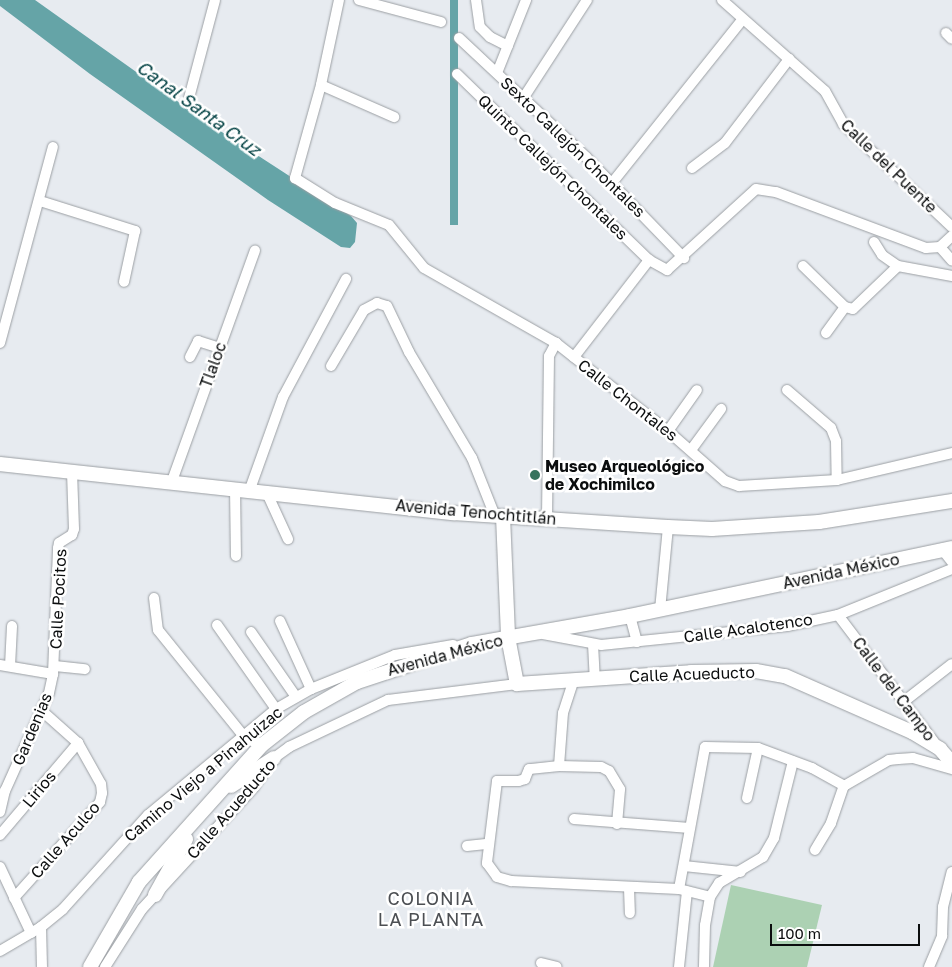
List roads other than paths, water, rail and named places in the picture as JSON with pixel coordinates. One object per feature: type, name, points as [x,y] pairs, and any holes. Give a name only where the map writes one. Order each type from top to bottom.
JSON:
[{"type":"main road","name":"Avenida Tenochtitlán","points":[[0,464],[499,516],[712,529],[819,522],[952,501]]},
{"type":"main road","points":[[499,516],[508,637],[517,684]]},
{"type":"main road","name":"Avenida México","points":[[90,967],[128,898],[262,745],[304,712],[358,682],[472,644],[660,610],[947,548]]},
{"type":"main road","name":"Calle Acueducto","points":[[517,684],[595,678],[756,671],[785,676],[884,718],[940,749]]},
{"type":"main road","name":"Calle del Campo","points":[[940,749],[952,763]]},
{"type":"main road","points":[[221,791],[274,758]]},
{"type":"main road","points":[[155,895],[183,846],[188,831]]},
{"type":"street","points":[[189,98],[215,0]]},
{"type":"street","points":[[339,0],[321,85],[394,117]]},
{"type":"street","points":[[359,0],[441,22]]},
{"type":"street","points":[[476,0],[480,27],[490,37],[508,46]]},
{"type":"street","points":[[497,73],[526,0]]},
{"type":"street","points":[[524,97],[587,0]]},
{"type":"street","name":"Calle del Puente","points":[[722,0],[742,20],[825,91],[843,124],[952,227]]},
{"type":"street","points":[[612,183],[742,20]]},
{"type":"street","name":"Sexto Callejón Chontales","points":[[460,38],[612,183],[684,258]]},
{"type":"street","points":[[692,168],[725,143],[789,59]]},
{"type":"street","name":"Quinto Callejón Chontales","points":[[458,74],[649,260],[667,270],[684,258]]},
{"type":"street","name":"Calle Chontales","points":[[321,85],[295,178],[335,203],[389,225],[424,268],[509,314],[556,343],[668,431],[725,481],[739,486],[837,480],[952,453]]},
{"type":"street","points":[[0,343],[40,201],[53,147]]},
{"type":"street","points":[[684,258],[756,189],[766,188],[926,248],[940,247],[952,236]]},
{"type":"street","points":[[40,201],[135,231],[124,282]]},
{"type":"street","points":[[874,242],[882,255],[898,266],[952,276]]},
{"type":"street","points":[[940,247],[952,261]]},
{"type":"street","name":"Tlaloc","points":[[172,481],[256,250]]},
{"type":"street","points":[[574,357],[649,260]]},
{"type":"street","points":[[803,266],[845,307],[853,309],[898,266]]},
{"type":"street","points":[[250,489],[283,397],[346,279]]},
{"type":"street","points":[[331,366],[364,310],[377,303],[387,306],[409,352],[472,458],[499,516]]},
{"type":"street","points":[[826,333],[845,307]]},
{"type":"street","points":[[190,357],[198,341],[219,348]]},
{"type":"street","points":[[547,518],[549,356],[556,343]]},
{"type":"street","points":[[668,431],[697,390]]},
{"type":"street","points":[[787,390],[831,428],[836,441],[837,480]]},
{"type":"street","points":[[691,450],[721,408]]},
{"type":"street","name":"Calle Pocitos","points":[[54,670],[58,548],[59,543],[72,535],[74,529],[72,471]]},
{"type":"street","points":[[235,488],[236,556]]},
{"type":"street","points":[[266,491],[288,539]]},
{"type":"street","points":[[660,610],[668,527]]},
{"type":"street","points":[[947,548],[952,562]]},
{"type":"street","name":"Calle Acalotenco","points":[[537,633],[593,644],[637,642],[787,626],[838,615],[952,569]]},
{"type":"street","points":[[154,598],[158,630],[245,738],[262,745]]},
{"type":"street","name":"Calle del Campo","points":[[838,615],[902,703],[940,749]]},
{"type":"street","points":[[630,616],[637,642]]},
{"type":"street","points":[[280,621],[311,689]]},
{"type":"street","points":[[217,625],[276,709]]},
{"type":"street","points":[[12,626],[5,665],[54,670],[85,669]]},
{"type":"street","points":[[250,632],[296,697]]},
{"type":"street","name":"Camino Viejo a Pinahuizac","points":[[0,951],[41,927],[63,909],[148,816],[245,738],[276,709],[311,689],[395,655],[472,644]]},
{"type":"street","points":[[593,644],[595,678]]},
{"type":"street","points":[[902,703],[952,664]]},
{"type":"street","name":"Gardenias","points":[[0,812],[5,791],[41,710],[54,670]]},
{"type":"street","points":[[559,766],[563,713],[574,680]]},
{"type":"street","name":"Calle Acueducto","points":[[105,967],[130,925],[254,786],[274,758],[305,738],[388,700],[517,684]]},
{"type":"street","name":"Calle Aculco","points":[[14,898],[100,802],[101,784],[78,742],[41,710]]},
{"type":"street","name":"Lirios","points":[[0,835],[78,742]]},
{"type":"street","points":[[678,967],[684,866],[704,747],[758,748],[793,761],[844,786]]},
{"type":"street","points":[[747,798],[758,748]]},
{"type":"street","points":[[815,850],[831,823],[844,786],[889,760],[913,758],[952,768]]},
{"type":"street","points":[[704,967],[710,897],[720,883],[763,857],[774,838],[793,761]]},
{"type":"street","points":[[617,824],[620,789],[609,771],[601,768],[559,766],[529,770],[525,779],[519,781],[497,781],[486,848],[490,870],[511,882],[683,890],[710,897]]},
{"type":"street","points":[[574,819],[617,824],[690,828]]},
{"type":"street","points":[[467,846],[486,848]]},
{"type":"street","points":[[0,866],[31,933]]},
{"type":"street","points":[[684,866],[741,872]]},
{"type":"street","points":[[929,967],[942,936],[943,907],[952,872]]},
{"type":"street","points":[[629,888],[630,914]]},
{"type":"street","points":[[41,927],[42,967]]},
{"type":"street","points":[[541,963],[557,967]]},
{"type":"water","points":[[0,0],[35,0],[208,123],[351,216],[357,223],[355,242],[350,248],[341,247],[268,200],[90,74],[0,6]]},
{"type":"water","points":[[450,0],[458,0],[458,225],[450,225]]},
{"type":"place","name":"Museo Arqueológico de Xochimilco","points":[[535,475]]},
{"type":"district","name":"COLONIA LA PLANTA","points":[[431,910]]},
{"type":"water label","name":"Canal Santa Cruz","points":[[199,108]]}]
